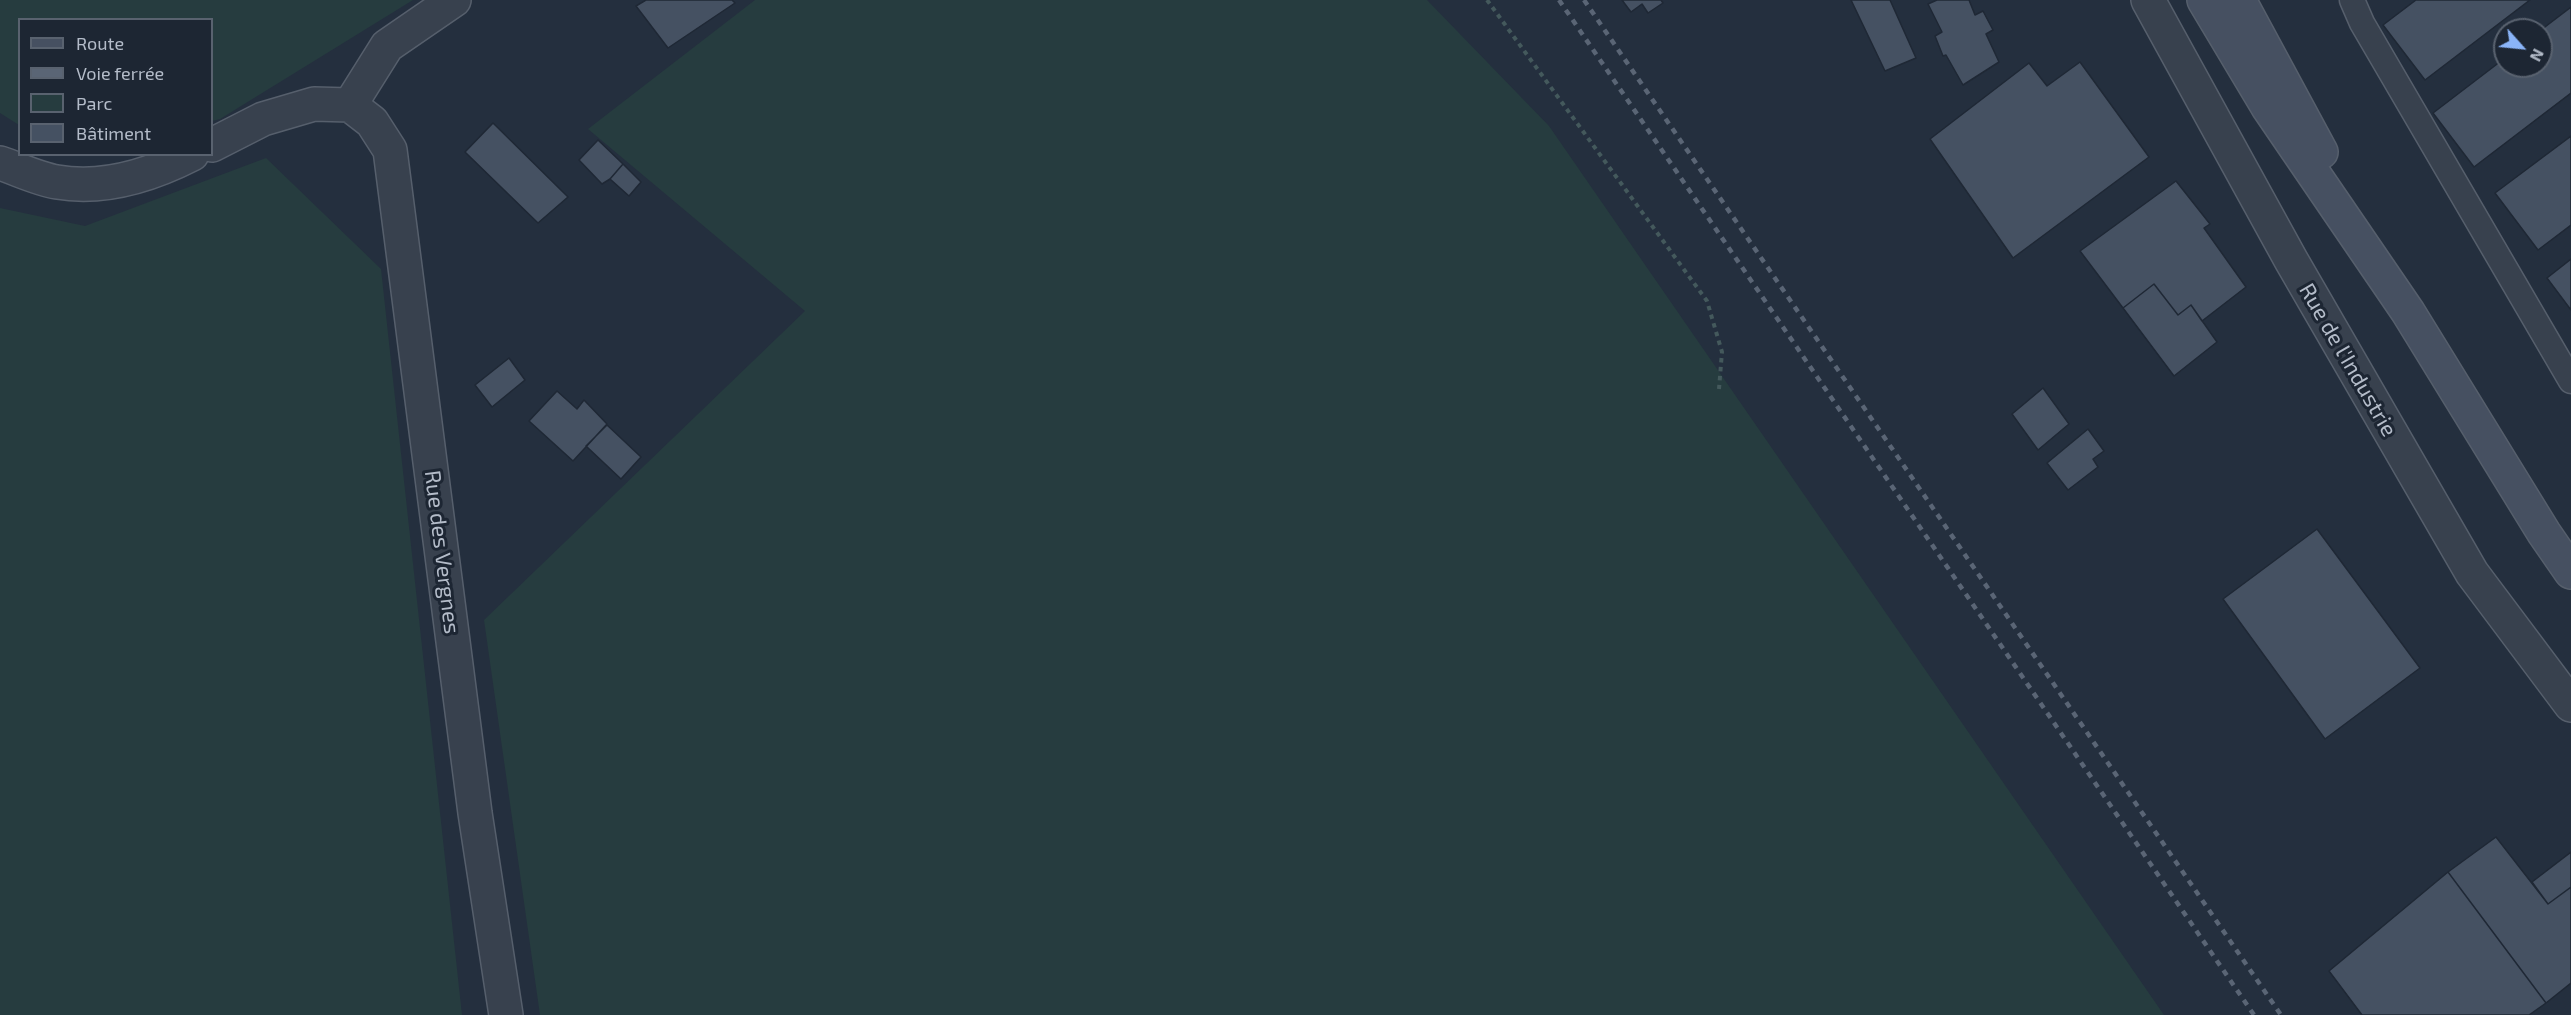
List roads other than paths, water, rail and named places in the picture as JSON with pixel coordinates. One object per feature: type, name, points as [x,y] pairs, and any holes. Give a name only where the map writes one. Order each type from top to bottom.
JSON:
[{"type":"main road","points":[[2204,0],[2268,106],[2408,312],[2544,533],[2571,572]]},
{"type":"main road","points":[[2239,0],[2408,312]]},
{"type":"street","points":[[213,145],[273,116],[314,104],[350,105],[387,46],[454,0]]},
{"type":"street","name":"Rue de l'Industrie","points":[[2148,0],[2291,260],[2472,573],[2571,705]]},
{"type":"street","name":"Rue des Vergnes","points":[[350,105],[372,122],[390,150],[475,813],[506,1015]]},
{"type":"street","points":[[0,163],[57,182],[110,183],[165,168],[188,156]]},
{"type":"lane","points":[[2352,0],[2362,23],[2571,381]]},
{"type":"railway","points":[[1559,0],[2254,1015]]},
{"type":"railway","points":[[1584,0],[2281,1015]]}]
